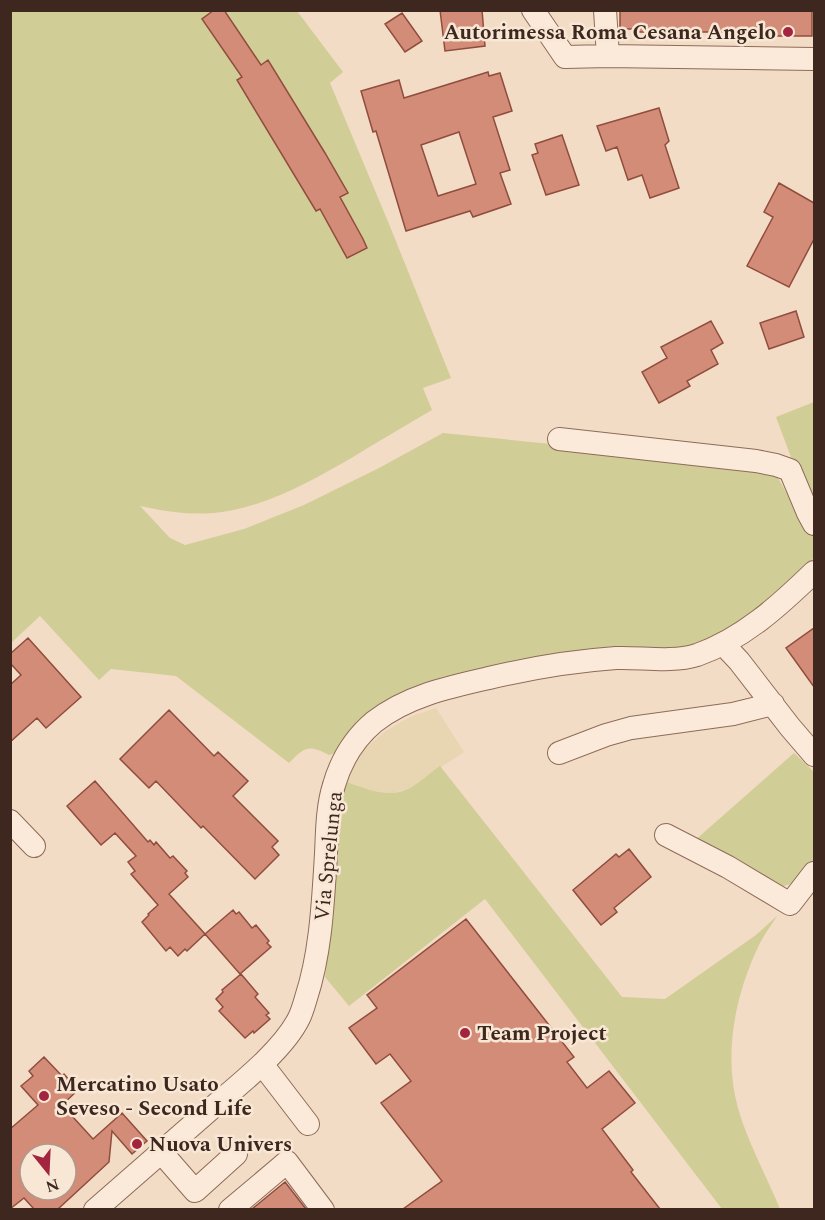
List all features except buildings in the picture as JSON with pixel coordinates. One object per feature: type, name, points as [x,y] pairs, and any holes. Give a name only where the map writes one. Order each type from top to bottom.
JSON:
[{"type":"street","points":[[533,10],[565,57],[814,59]]},
{"type":"street","points":[[605,10],[608,56]]},
{"type":"street","points":[[559,439],[734,458],[776,465],[790,470],[814,524]]},
{"type":"street","name":"Via Sprelunga","points":[[95,1209],[261,1064],[288,1037],[300,1017],[318,949],[333,786],[357,738],[374,722],[395,708],[444,688],[522,670],[620,658],[674,659],[694,656],[723,644],[747,629],[791,594],[814,572]]},
{"type":"street","points":[[723,644],[814,755]]},
{"type":"street","points":[[559,753],[631,728],[733,714],[773,704]]},
{"type":"street","points":[[10,821],[34,846]]},
{"type":"street","points":[[666,835],[728,867],[790,904],[814,873]]},
{"type":"street","points":[[261,1064],[308,1124]]},
{"type":"street","points":[[161,1152],[195,1191],[236,1154]]},
{"type":"street","points":[[230,1209],[287,1162],[323,1209]]},
{"type":"shaded area","points":[[11,11],[297,11],[343,72],[330,83],[451,378],[423,388],[432,410],[322,475],[273,498],[240,509],[201,514],[140,506],[170,538],[185,545],[244,529],[304,505],[443,433],[773,469],[814,536],[814,558],[749,617],[696,647],[490,669],[443,677],[390,699],[339,752],[329,755],[316,749],[307,749],[289,763],[176,676],[111,669],[99,680],[40,616],[11,643]]},
{"type":"shaded area","points":[[814,402],[814,515],[776,417]]},
{"type":"shaded area","points":[[436,708],[464,752],[408,789],[389,794],[374,792],[342,780],[363,750],[387,730],[412,716]]},
{"type":"shaded area","points":[[794,753],[814,772],[814,859],[796,882],[781,887],[693,842]]},
{"type":"shaded area","points":[[440,766],[622,997],[665,999],[756,935],[777,916],[758,947],[743,985],[734,1026],[732,1067],[734,1088],[742,1121],[780,1209],[722,1209],[485,899],[349,1006],[325,977],[342,780],[376,792],[393,793],[410,788]]},
{"type":"place","name":"Autorimessa Roma Cesana Angelo","points":[[788,32]]},
{"type":"place","name":"Team Project","points":[[465,1033]]},
{"type":"place","name":"Mercatino Usato Seveso - Second Life","points":[[44,1096]]},
{"type":"place","name":"Nuova Univers","points":[[137,1144]]}]
